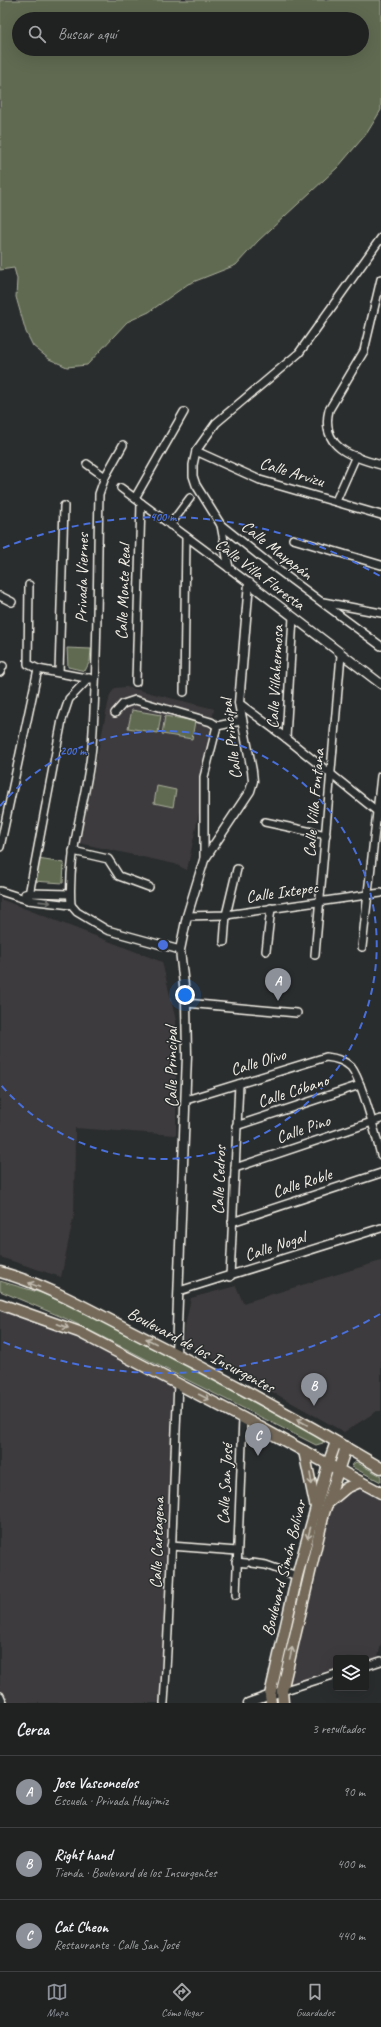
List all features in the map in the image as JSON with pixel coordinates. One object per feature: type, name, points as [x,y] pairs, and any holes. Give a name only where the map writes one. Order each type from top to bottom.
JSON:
[{"type":"main road","name":"Boulevard de los Insurgentes","points":[[0,1272],[60,1295],[176,1354],[243,1389],[381,1468]]},
{"type":"main road","points":[[0,1304],[79,1332],[243,1418],[381,1493]]},
{"type":"main road","name":"Boulevard Simón Bolívar","points":[[283,1703],[282,1691],[321,1506],[328,1464],[336,1442]]},
{"type":"main road","name":"Boulevard Simón Bolívar","points":[[270,1699],[297,1576],[321,1506],[346,1447]]},
{"type":"main road","points":[[304,1451],[321,1506],[339,1492],[360,1482]]},
{"type":"street","points":[[196,451],[222,416],[299,353],[381,238]]},
{"type":"street","points":[[381,279],[364,351],[329,410],[327,421],[327,430],[332,441],[356,456],[381,465]]},
{"type":"street","points":[[135,498],[184,412]]},
{"type":"street","name":"Privada Viernes","points":[[71,905],[70,894],[72,851],[92,748],[92,679],[99,494],[105,477],[123,445]]},
{"type":"street","name":"Calle Arvizu","points":[[196,451],[260,480],[381,515]]},
{"type":"street","name":"Calle Mayapán","points":[[196,451],[193,465],[193,476],[196,485],[221,525],[320,602],[381,646]]},
{"type":"street","points":[[336,501],[356,456]]},
{"type":"street","points":[[87,464],[105,477]]},
{"type":"street","name":"Calle Villa Floresta","points":[[121,488],[381,684]]},
{"type":"street","points":[[170,525],[190,498]]},
{"type":"street","name":"Calle Monte Real","points":[[136,682],[141,503]]},
{"type":"street","points":[[59,672],[64,506]]},
{"type":"street","points":[[221,525],[229,568]]},
{"type":"street","points":[[184,692],[186,538]]},
{"type":"street","points":[[293,539],[381,564]]},
{"type":"street","name":"Calle Principal","points":[[176,1354],[186,1100],[186,1003],[180,950],[186,916],[204,860],[250,791],[253,781],[239,704],[249,583]]},
{"type":"street","points":[[30,585],[28,664],[38,669],[92,679]]},
{"type":"street","points":[[0,596],[12,602]]},
{"type":"street","points":[[320,602],[381,613]]},
{"type":"street","name":"Calle Villahermosa","points":[[286,738],[293,617]]},
{"type":"street","name":"Calle Villa Fontana","points":[[315,954],[332,776],[341,655]]},
{"type":"street","points":[[0,847],[38,669]]},
{"type":"street","points":[[28,900],[63,714],[70,699],[92,679]]},
{"type":"street","points":[[115,713],[123,704],[135,700],[211,722],[217,726],[241,721]]},
{"type":"street","points":[[239,704],[286,738],[378,812]]},
{"type":"street","points":[[204,860],[204,777],[217,726]]},
{"type":"street","points":[[362,947],[368,895],[378,840],[378,812],[381,776]]},
{"type":"street","points":[[265,822],[326,835]]},
{"type":"street","points":[[72,851],[108,859],[119,876],[149,887]]},
{"type":"street","points":[[224,942],[226,915],[237,869]]},
{"type":"street","points":[[0,891],[28,900],[71,905],[77,912],[107,930],[180,950]]},
{"type":"street","points":[[20,897],[29,893],[70,894]]},
{"type":"street","name":"Calle Ixtepec","points":[[186,916],[226,915],[381,893]]},
{"type":"street","points":[[266,951],[271,908]]},
{"type":"street","points":[[186,1003],[298,1013]]},
{"type":"street","name":"Calle Olivo","points":[[186,1100],[326,1057],[340,1059],[352,1068],[360,1085]]},
{"type":"street","name":"Calle Cedros","points":[[230,1276],[239,1084]]},
{"type":"street","points":[[360,1085],[381,1155]]},
{"type":"street","name":"Calle Cóbano","points":[[236,1126],[360,1085]]},
{"type":"street","name":"Calle Pino","points":[[235,1168],[371,1121],[381,1119]]},
{"type":"street","name":"Calle Roble","points":[[232,1222],[381,1173]]},
{"type":"street","name":"Calle Nogal","points":[[178,1291],[381,1228]]},
{"type":"street","name":"Calle Cartagena","points":[[164,1703],[170,1611],[170,1546],[178,1384]]},
{"type":"street","name":"Calle San José","points":[[236,1595],[236,1562],[243,1418]]},
{"type":"street","points":[[170,1546],[237,1551]]},
{"type":"street","points":[[236,1562],[266,1565],[297,1576]]},
{"type":"street","points":[[369,1665],[381,1661]]},
{"type":"street","points":[[248,1703],[270,1699],[282,1691],[333,1675]]},
{"type":"street","points":[[0,1696],[3,1703]]},
{"type":"shaded area","points":[[126,687],[214,709],[199,792],[202,798],[187,870],[175,864],[79,843],[110,695],[115,688]]},
{"type":"shaded area","points":[[0,899],[162,962],[176,1021],[176,1135],[75,1128],[74,1214],[61,1277],[0,1257]]},
{"type":"shaded area","points":[[381,1261],[381,1411],[377,1411],[344,1432],[182,1341],[191,1298],[236,1286],[243,1303]]},
{"type":"shaded area","points":[[0,1301],[24,1309],[173,1382],[165,1607],[166,1703],[2,1703],[0,1697]]},
{"type":"shaded area","points":[[363,1485],[381,1495],[381,1644],[377,1661],[369,1663],[369,1655],[333,1655],[333,1675],[282,1692],[329,1506],[341,1493]]},
{"type":"green space","points":[[0,0],[381,0],[381,110],[367,133],[338,167],[258,241],[236,265],[188,284],[149,312],[127,322],[87,365],[67,367],[49,359],[33,346],[26,332],[16,297],[17,279],[14,268],[0,270]]},
{"type":"green space","points":[[67,648],[91,649],[90,661],[85,671],[68,667]]},
{"type":"green space","points":[[132,710],[161,715],[158,733],[128,728]]},
{"type":"green space","points":[[165,716],[195,721],[192,739],[162,734]]},
{"type":"green space","points":[[157,786],[176,790],[173,807],[154,803]]},
{"type":"green space","points":[[38,859],[64,863],[63,883],[33,881]]},
{"type":"green space","points":[[0,1281],[41,1293],[76,1308],[323,1439],[323,1443],[316,1445],[69,1320],[0,1291]]},
{"type":"green space","points":[[356,1462],[381,1476],[381,1482],[352,1467]]},
{"type":"place","name":"Jose Vasconcelos","points":[[278,1001]]},
{"type":"place","name":"Right hand","points":[[314,1406]]},
{"type":"place","name":"Cat Cheon","points":[[258,1456]]}]
